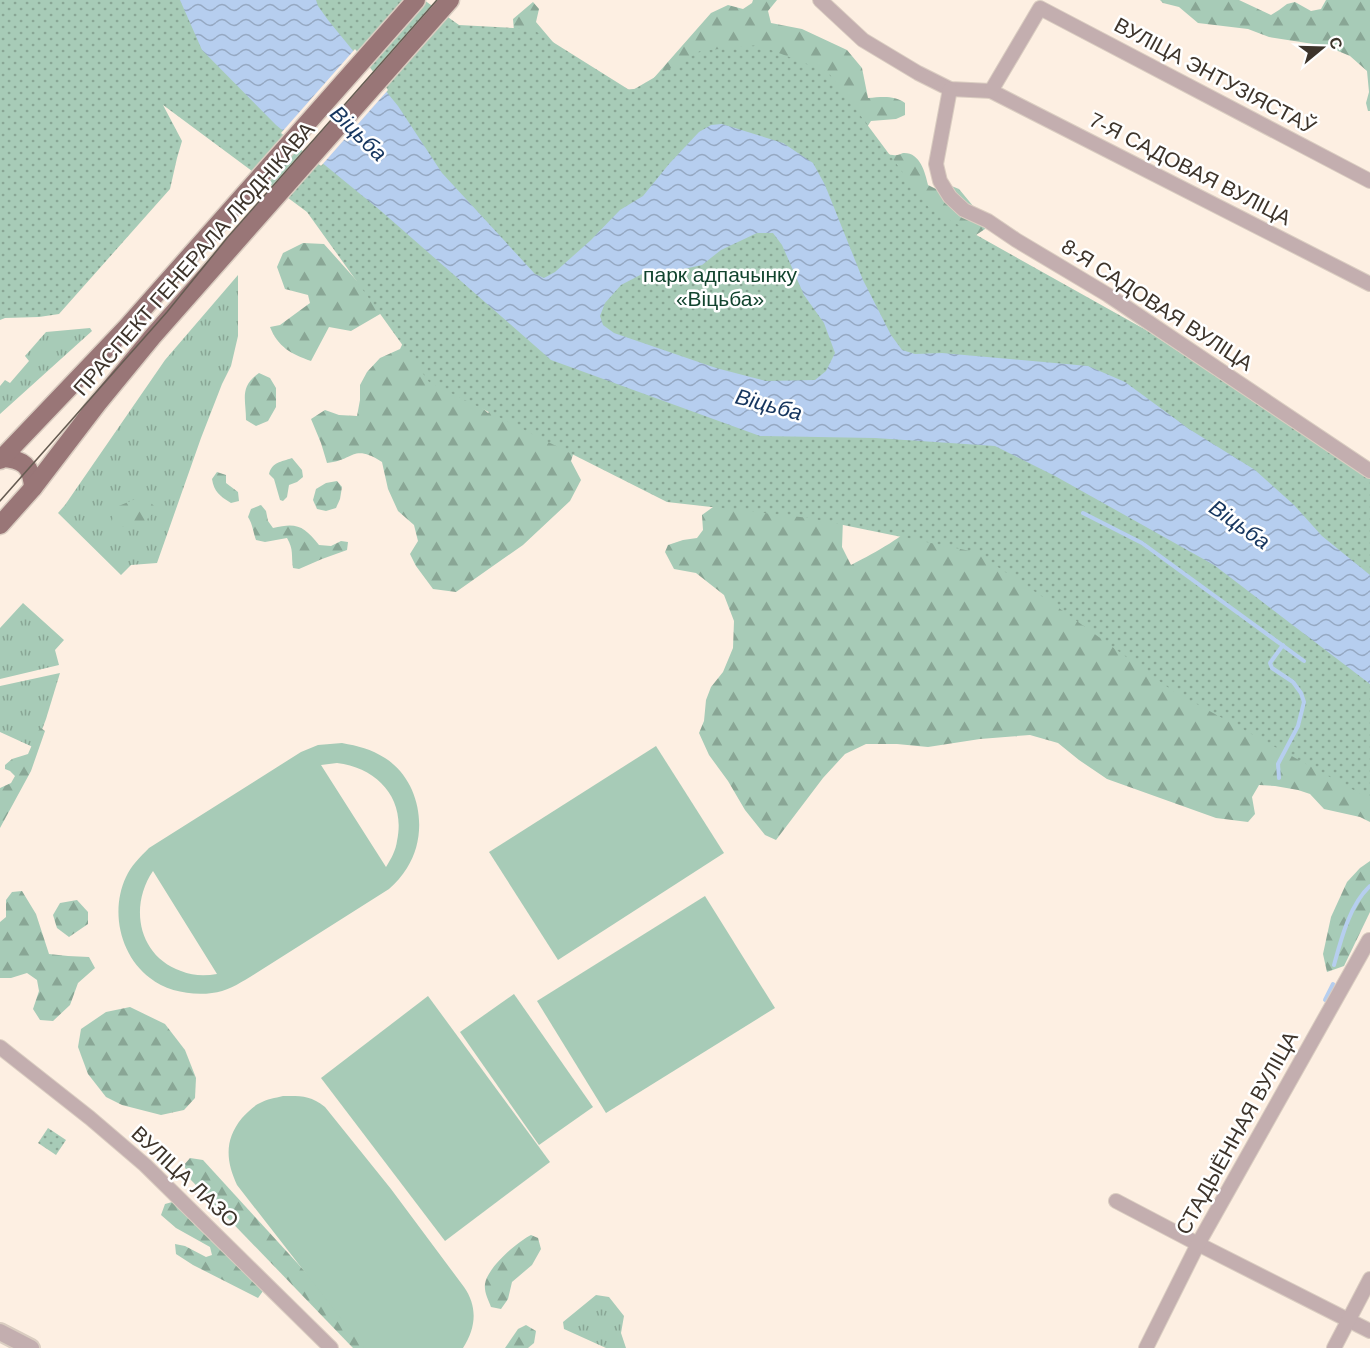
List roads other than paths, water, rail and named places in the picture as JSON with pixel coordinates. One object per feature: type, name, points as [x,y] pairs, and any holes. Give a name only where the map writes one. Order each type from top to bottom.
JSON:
[{"type":"main road","name":"ПРАСПЕКТ ГЕНЕРАЛА ЛЮДНІКАВА","points":[[1,459],[127,327],[416,0]]},
{"type":"main road","name":"ПРАСПЕКТ ГЕНЕРАЛА ЛЮДНІКАВА","points":[[0,525],[33,488],[147,344],[450,0]]},
{"type":"main road","points":[[1,459],[14,459],[24,464],[32,478],[33,488]]},
{"type":"street","points":[[820,0],[863,40],[918,73],[950,89],[991,91]]},
{"type":"street","name":"ВУЛІЦА ЭНТУЗІЯСТАЎ","points":[[991,91],[1040,8],[1370,181]]},
{"type":"street","name":"8-Я САДОВАЯ ВУЛІЦА","points":[[950,89],[936,164],[940,181],[950,197],[964,210],[988,221],[1108,295],[1370,471]]},
{"type":"street","name":"7-Я САДОВАЯ ВУЛІЦА","points":[[991,91],[1370,284]]},
{"type":"street","points":[[127,327],[147,344]]},
{"type":"street","name":"СТАДЫЁННАЯ ВУЛІЦА","points":[[1146,1348],[1198,1244],[1369,940]]},
{"type":"street","name":"ВУЛІЦА ЛАЗО","points":[[0,1047],[145,1164],[331,1348]]},
{"type":"street","points":[[1116,1201],[1370,1331]]},
{"type":"street","points":[[1334,1348],[1370,1279]]},
{"type":"street","points":[[0,1332],[31,1348]]},
{"type":"water","name":"Віцьба","points":[[180,0],[316,0],[328,20],[398,106],[442,173],[535,274],[544,278],[555,272],[591,240],[620,210],[643,196],[699,132],[711,125],[722,124],[783,143],[813,163],[825,185],[863,280],[891,335],[902,350],[915,354],[942,353],[1088,366],[1125,382],[1189,429],[1255,470],[1294,505],[1322,536],[1370,575],[1370,684],[1214,565],[1055,476],[995,446],[875,438],[760,436],[551,360],[381,211],[276,125],[202,50]],"holes":[[[757,233],[773,233],[782,245],[804,295],[824,323],[835,353],[826,371],[815,380],[766,381],[716,368],[614,333],[603,325],[600,316],[605,303],[621,285],[644,273],[679,270],[702,265],[721,250]]]},
{"type":"waterway","points":[[1083,513],[1142,543],[1304,661]]},
{"type":"waterway","points":[[1279,778],[1278,764],[1298,726],[1304,702],[1293,682],[1272,668],[1270,663],[1283,645]]},
{"type":"waterway","points":[[1334,965],[1352,912],[1370,886]]},
{"type":"waterway","points":[[1325,1000],[1333,984]]},
{"type":"tram line","points":[[0,501],[167,312],[227,238],[437,0]]},
{"type":"park label","name":"парк адпачынку «Віцьба»","points":[[720,287]]}]
